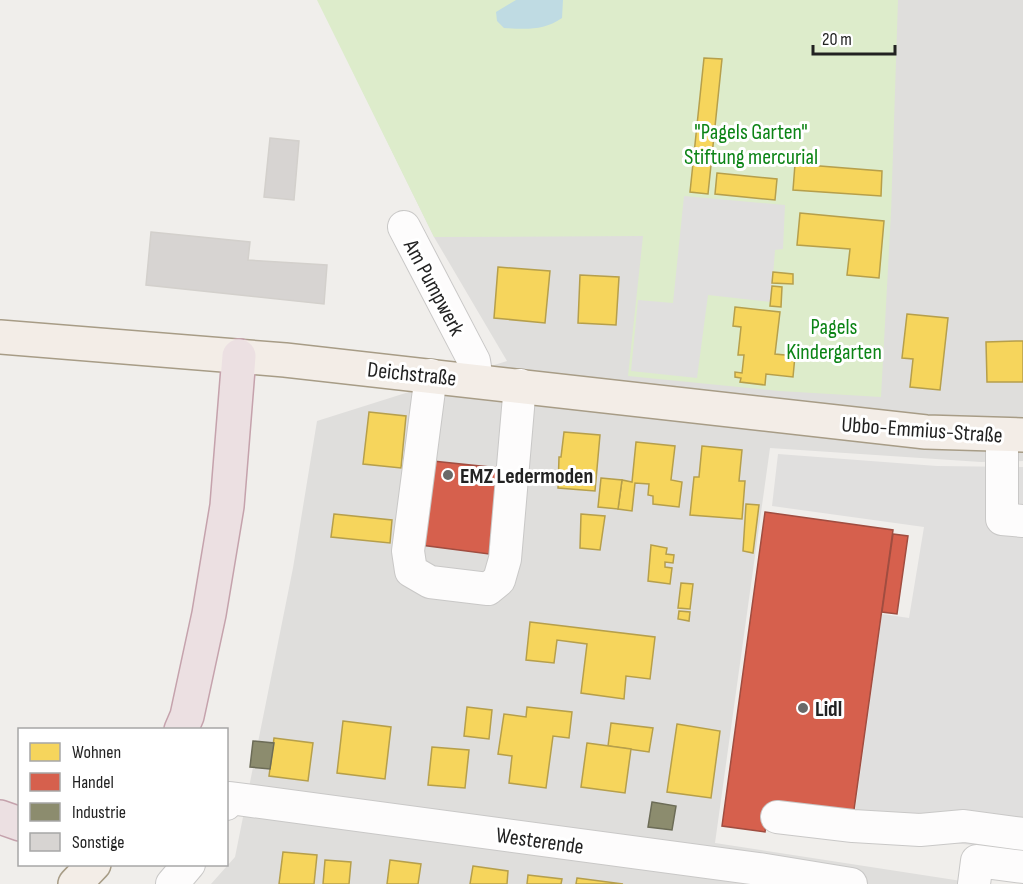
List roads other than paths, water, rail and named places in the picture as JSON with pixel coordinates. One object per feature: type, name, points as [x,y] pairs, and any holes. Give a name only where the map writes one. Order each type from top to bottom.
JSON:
[{"type":"highway","points":[[181,728],[187,716],[209,615],[227,506],[239,356]]},
{"type":"highway","points":[[0,817],[18,823]]},
{"type":"main road","name":"Deichstraße","points":[[0,337],[239,356],[431,375],[822,421]]},
{"type":"main road","name":"Ubbo-Emmius-Straße","points":[[822,421],[926,432],[1012,435]]},
{"type":"main road","points":[[75,884],[92,866]]},
{"type":"street","name":"Am Pumpwerk","points":[[404,228],[474,361],[477,380]]},
{"type":"street","points":[[431,375],[408,551],[411,571],[430,582],[488,589],[500,580],[505,559],[520,385]]},
{"type":"street","points":[[1012,435],[1002,519],[1023,520]]},
{"type":"street","name":"Westerende","points":[[228,801],[759,869],[851,884]]},
{"type":"street","points":[[777,817],[853,826],[920,830],[964,826],[1023,834]]},
{"type":"street","points":[[974,884],[977,861],[1023,867]]},
{"type":"street","points":[[172,884],[187,866]]},
{"type":"water","points":[[516,0],[563,0],[562,18],[541,27],[504,28],[497,21],[496,12]]},
{"type":"place","name":"EMZ Ledermoden","points":[[448,475]]},
{"type":"place","name":"Lidl","points":[[803,708]]},
{"type":"park label","name":"\"Pagels Garten\" Stiftung mercurial","points":[[751,144]]},
{"type":"park label","name":"Pagels Kindergarten","points":[[834,338]]}]
